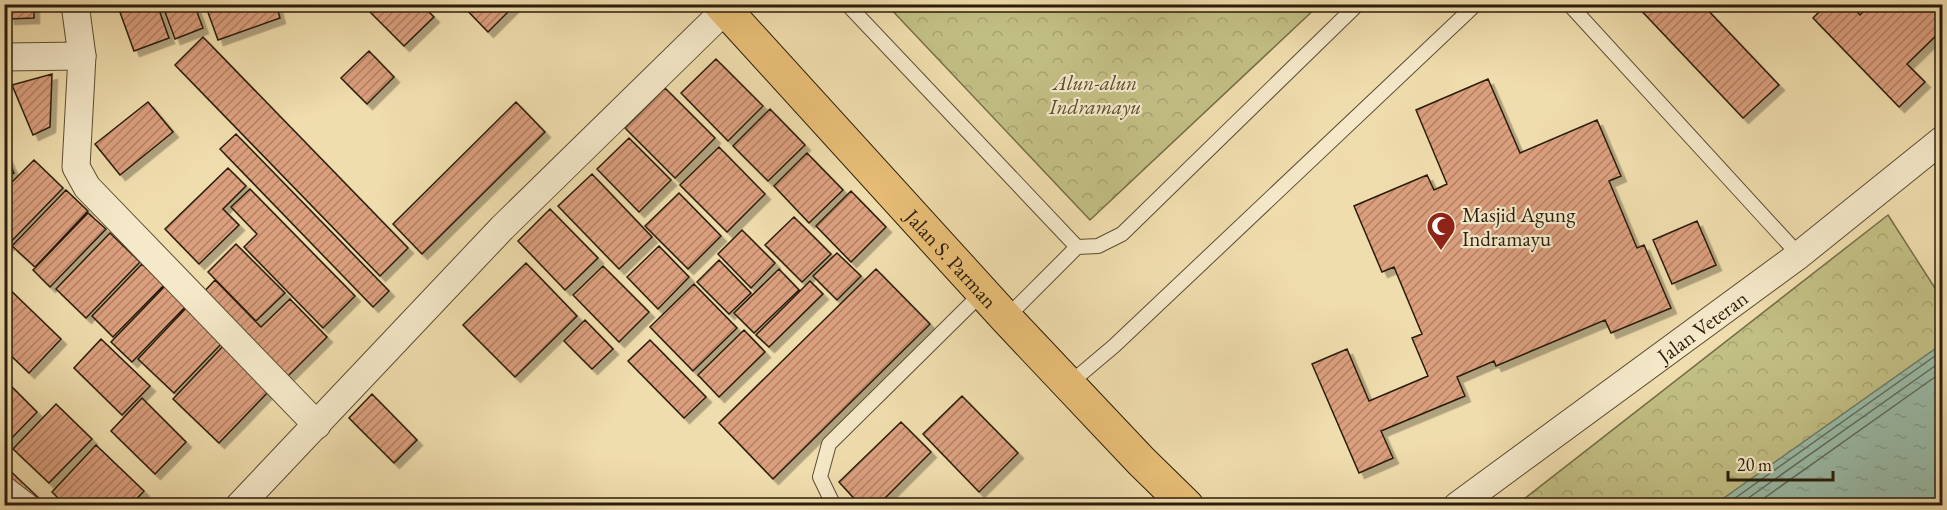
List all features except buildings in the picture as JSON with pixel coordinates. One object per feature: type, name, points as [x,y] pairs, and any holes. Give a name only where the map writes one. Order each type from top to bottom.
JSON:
[{"type":"main road","name":"Jalan S. Parman","points":[[722,7],[1006,318],[1141,461],[1187,506]]},
{"type":"main road","points":[[1141,461],[1150,506]]},
{"type":"street","points":[[75,4],[82,56],[76,167],[80,177],[87,187],[317,425]]},
{"type":"street","points":[[239,506],[502,228],[722,7]]},
{"type":"street","points":[[4,57],[82,56]]},
{"type":"street","name":"Jalan Veteran","points":[[1457,506],[1799,255],[1942,140]]},
{"type":"street","points":[[4,490],[25,506]]},
{"type":"lane","points":[[847,4],[1077,247]]},
{"type":"lane","points":[[1006,318],[1077,247],[1098,246],[1122,234],[1358,4]]},
{"type":"lane","points":[[1069,384],[1114,346],[1476,4]]},
{"type":"lane","points":[[1569,4],[1799,255]]},
{"type":"lane","points":[[834,506],[820,477],[829,444],[983,292]]},
{"type":"green space","name":"Alun-alun Indramayu","points":[[887,5],[1319,5],[1090,220]]},
{"type":"green space","points":[[1888,215],[1942,299],[1942,505],[1515,506]]},
{"type":"water","points":[[1942,344],[1942,505],[1714,505]]},
{"type":"place","name":"Masjid Agung Indramayu","points":[[1441,252]]}]
